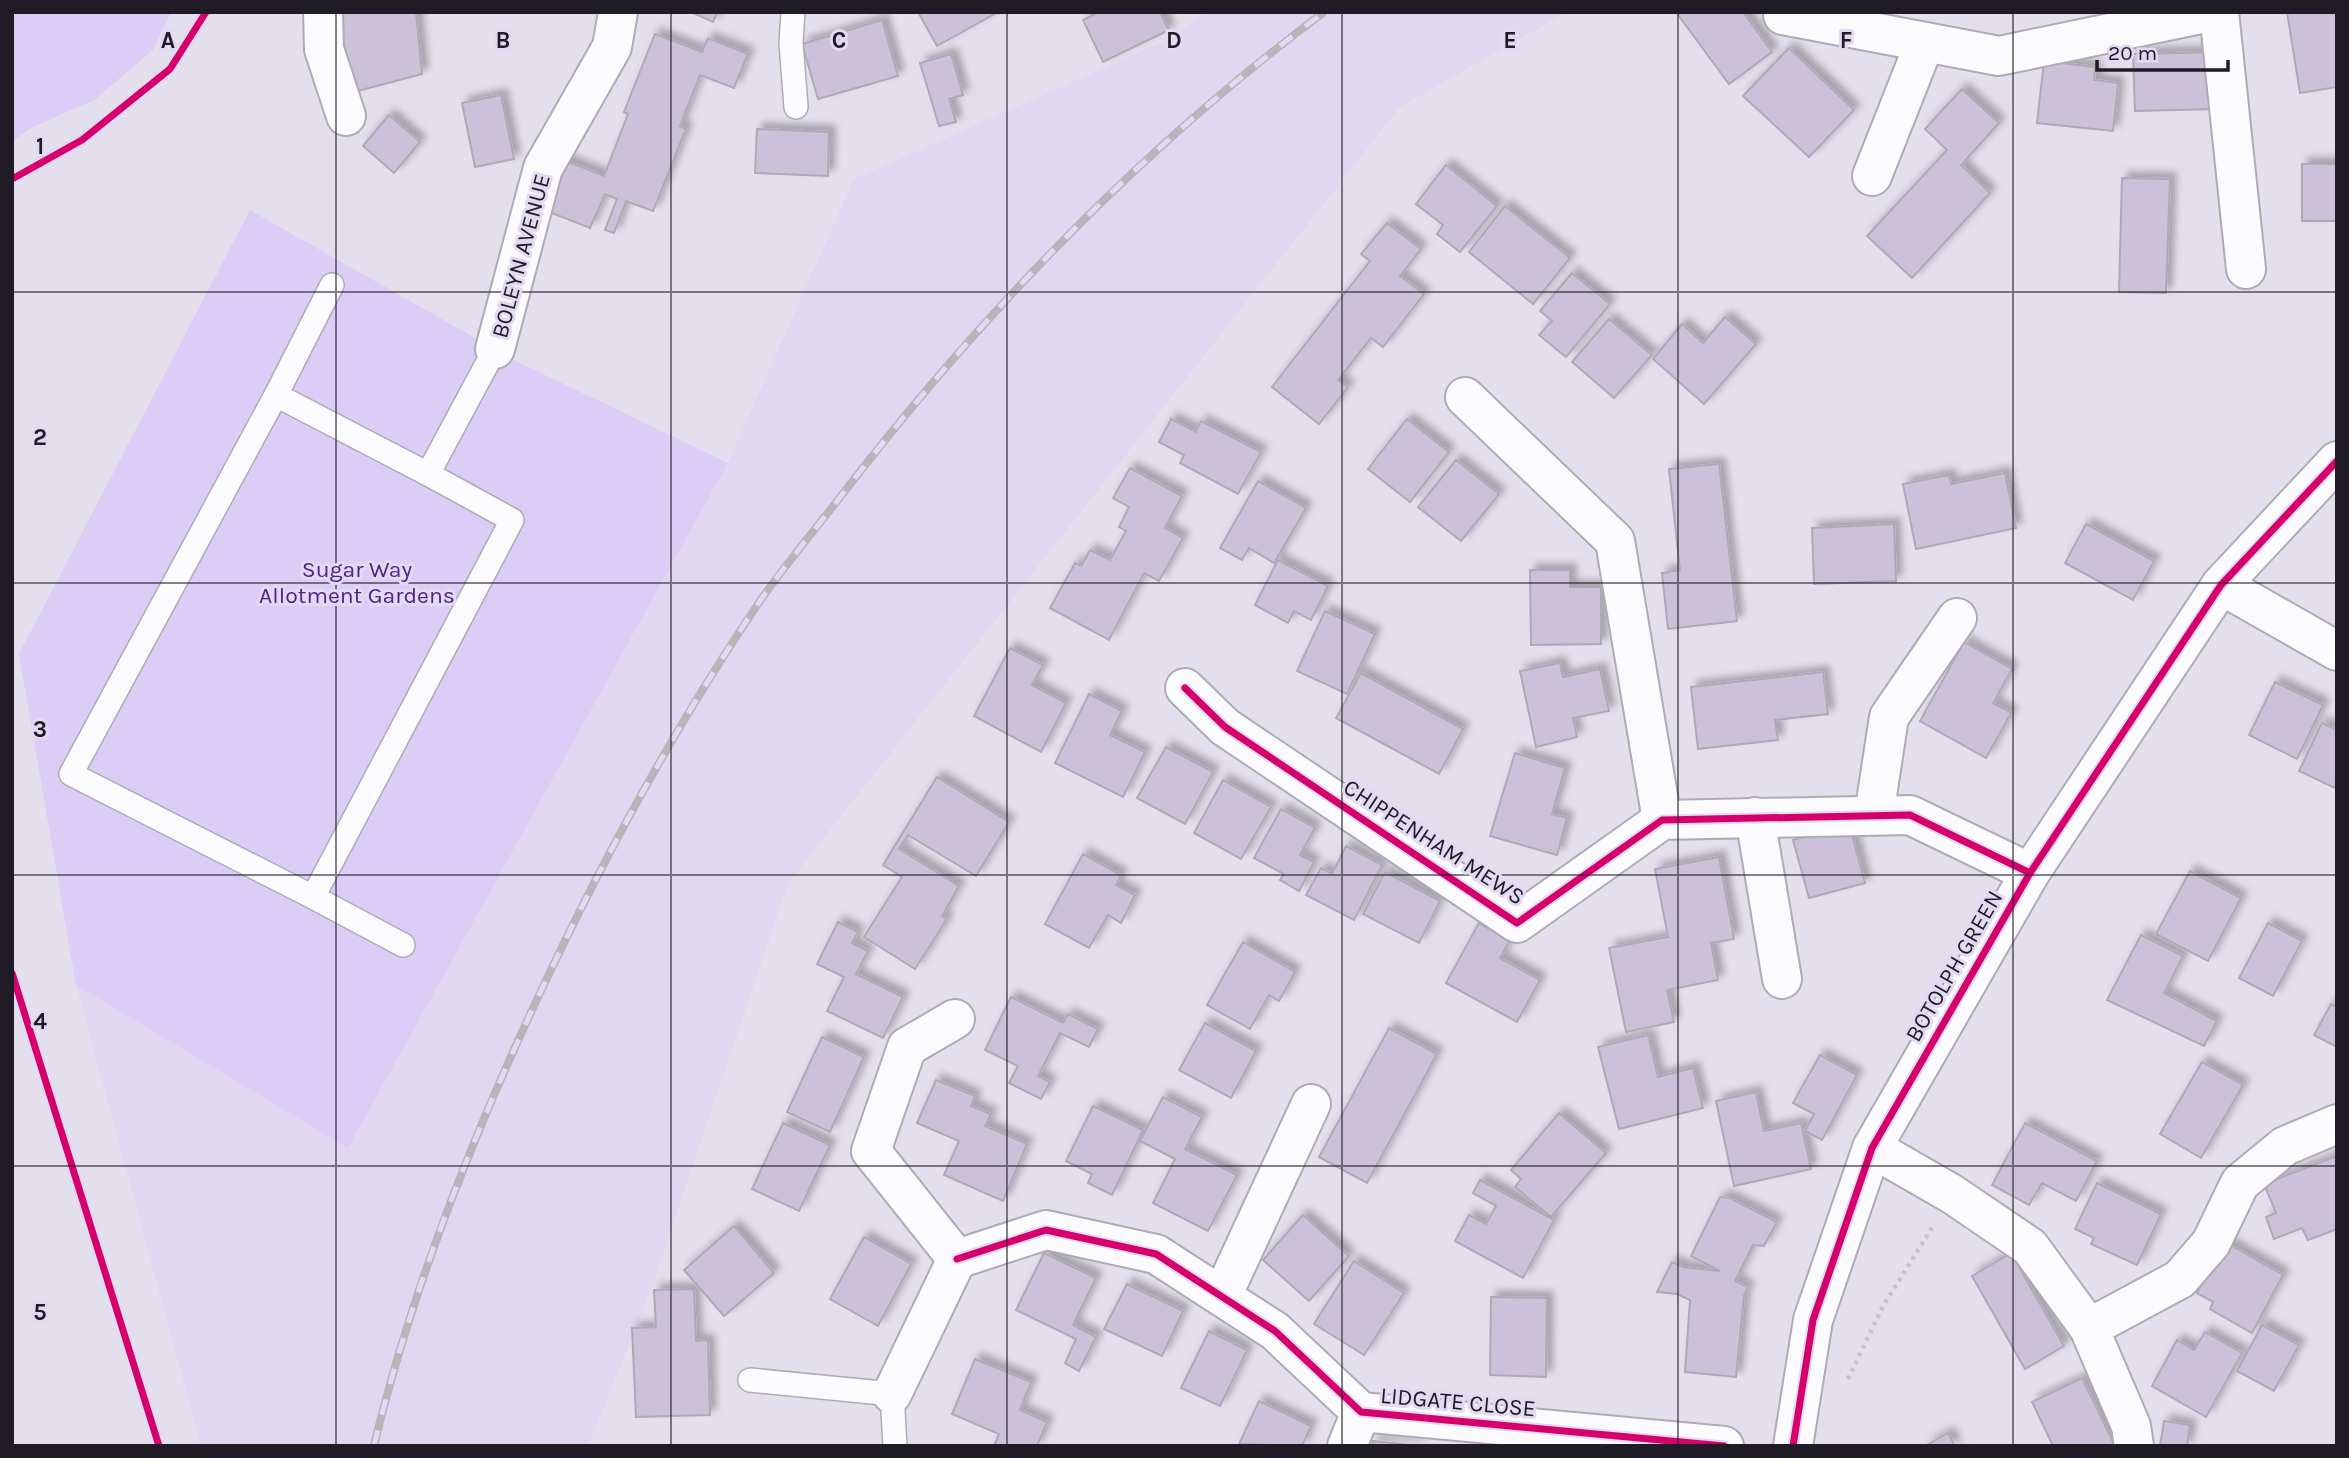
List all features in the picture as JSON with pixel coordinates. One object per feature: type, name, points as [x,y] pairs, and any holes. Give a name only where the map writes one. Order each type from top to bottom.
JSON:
[{"type":"street","points":[[323,12],[324,48],[346,116]]},
{"type":"street","name":"BOLEYN AVENUE","points":[[495,349],[543,168],[612,47],[618,12]]},
{"type":"street","points":[[1783,15],[1999,56],[2211,12]]},
{"type":"street","points":[[2219,12],[2246,269]]},
{"type":"street","points":[[1872,176],[1925,42]]},
{"type":"street","points":[[1465,397],[1615,541],[1662,820],[1910,815],[2030,873]]},
{"type":"street","name":"BOTOLPH GREEN","points":[[1793,1446],[1813,1320],[1871,1149],[2030,873],[2221,585],[2337,461]]},
{"type":"street","points":[[2221,585],[2337,651]]},
{"type":"street","points":[[1874,815],[1889,717],[1957,618]]},
{"type":"street","name":"CHIPPENHAM MEWS","points":[[1185,688],[1225,727],[1517,923],[1662,820]]},
{"type":"street","points":[[1755,817],[1782,979]]},
{"type":"street","points":[[892,1394],[957,1259],[871,1151],[907,1047],[955,1019]]},
{"type":"street","points":[[1222,1296],[1311,1104]]},
{"type":"street","points":[[2089,1328],[2180,1279],[2211,1243],[2240,1183],[2285,1146],[2337,1124]]},
{"type":"street","points":[[1871,1149],[1952,1194],[2030,1247],[2089,1328],[2131,1426],[2134,1446]]},
{"type":"street","name":"LIDGATE CLOSE","points":[[957,1259],[1046,1230],[1156,1254],[1275,1331],[1354,1429],[1724,1446]]},
{"type":"lane","points":[[793,12],[791,43],[796,107]]},
{"type":"lane","points":[[332,285],[276,395],[71,774],[403,945]]},
{"type":"lane","points":[[428,474],[495,349]]},
{"type":"lane","points":[[276,395],[512,520],[313,897]]},
{"type":"lane","points":[[750,1380],[892,1394],[895,1446]]},
{"type":"path","points":[[1843,1391],[1883,1306],[1952,1194]]},
{"type":"shaded area","points":[[1206,12],[1567,12],[1400,107],[789,882],[644,1309],[588,1446],[201,1446],[76,985],[348,1148],[728,463],[854,179],[1169,39]]},
{"type":"green space","points":[[12,12],[171,12],[153,50],[94,100],[33,127],[12,141]]},
{"type":"green space","name":"Sugar Way Allotment Gardens","points":[[250,210],[514,360],[728,463],[348,1148],[76,985],[19,654]]},
{"type":"building","points":[[339,12],[416,12],[422,74],[350,93]]},
{"type":"building","points":[[691,12],[717,12],[713,22]]},
{"type":"building","points":[[918,12],[998,12],[937,46]]},
{"type":"building","points":[[1099,12],[1160,12],[1169,30],[1103,62],[1083,20]]},
{"type":"building","points":[[1676,12],[1743,12],[1772,52],[1729,84]]},
{"type":"building","points":[[2287,12],[2337,12],[2337,87],[2300,93]]},
{"type":"building","points":[[882,20],[898,76],[818,99],[802,44]]},
{"type":"building","points":[[655,34],[702,52],[708,38],[748,54],[734,88],[700,75],[680,126],[686,129],[653,211],[626,201],[614,233],[605,230],[617,199],[605,194],[590,228],[539,208],[559,158],[604,176],[628,114],[624,112]]},
{"type":"building","points":[[1789,48],[1854,110],[1809,157],[1743,96]]},
{"type":"building","points":[[2217,52],[2218,109],[2135,111],[2133,54]]},
{"type":"building","points":[[951,54],[963,95],[949,99],[956,122],[939,126],[920,63]]},
{"type":"building","points":[[2044,61],[2095,67],[2094,80],[2118,83],[2113,131],[2037,123]]},
{"type":"building","points":[[1962,89],[1999,123],[1961,165],[1990,193],[1912,278],[1867,236],[1947,150],[1925,129]]},
{"type":"building","points":[[501,95],[514,159],[475,167],[462,103]]},
{"type":"building","points":[[389,115],[420,142],[394,173],[363,146]]},
{"type":"building","points":[[757,129],[829,132],[828,176],[755,173]]},
{"type":"building","points":[[2302,164],[2337,164],[2337,221],[2302,221]]},
{"type":"building","points":[[1446,165],[1497,206],[1460,252],[1437,234],[1443,225],[1416,204]]},
{"type":"building","points":[[2122,178],[2170,179],[2166,293],[2119,292]]},
{"type":"building","points":[[1505,206],[1570,258],[1533,304],[1469,252]]},
{"type":"building","points":[[1387,223],[1421,249],[1400,276],[1424,294],[1383,347],[1371,338],[1338,380],[1348,387],[1319,424],[1272,387],[1370,261],[1361,254]]},
{"type":"building","points":[[1572,273],[1610,304],[1566,357],[1539,335],[1552,321],[1540,311]]},
{"type":"building","points":[[1725,317],[1756,344],[1704,404],[1653,359],[1682,324],[1703,343]]},
{"type":"building","points":[[1609,319],[1652,355],[1614,398],[1572,362]]},
{"type":"building","points":[[1171,419],[1196,432],[1201,421],[1261,452],[1238,494],[1180,463],[1184,455],[1159,442]]},
{"type":"building","points":[[1407,419],[1449,452],[1410,502],[1368,469]]},
{"type":"building","points":[[1456,460],[1499,494],[1461,541],[1418,507]]},
{"type":"building","points":[[1719,464],[1737,621],[1668,629],[1662,573],[1680,570],[1669,469]]},
{"type":"building","points":[[1130,468],[1182,496],[1165,528],[1183,538],[1159,581],[1144,573],[1109,640],[1050,608],[1075,563],[1081,566],[1090,550],[1110,560],[1126,531],[1119,527],[1129,507],[1113,498]]},
{"type":"building","points":[[2005,473],[2016,528],[1916,549],[1903,484],[1949,475],[1951,484]]},
{"type":"building","points":[[1258,481],[1306,508],[1274,563],[1249,548],[1242,560],[1220,548]]},
{"type":"building","points":[[1894,524],[1896,581],[1814,584],[1812,528]]},
{"type":"building","points":[[2086,524],[2154,561],[2133,600],[2065,563]]},
{"type":"building","points":[[1278,560],[1328,586],[1311,620],[1294,611],[1288,623],[1255,605]]},
{"type":"building","points":[[1530,570],[1570,570],[1570,587],[1601,587],[1601,644],[1531,645]]},
{"type":"building","points":[[1325,611],[1375,634],[1347,694],[1297,671]]},
{"type":"building","points":[[1964,642],[2012,669],[1993,703],[2011,713],[1986,758],[1920,721]]},
{"type":"building","points":[[1010,648],[1043,665],[1032,685],[1066,703],[1041,752],[974,716]]},
{"type":"building","points":[[1560,663],[1563,677],[1600,669],[1609,711],[1573,718],[1577,737],[1536,747],[1520,671]]},
{"type":"building","points":[[1823,672],[1828,714],[1775,720],[1778,740],[1698,749],[1691,687]]},
{"type":"building","points":[[1361,673],[1463,729],[1439,774],[1336,718]]},
{"type":"building","points":[[2275,682],[2323,705],[2297,759],[2249,735]]},
{"type":"building","points":[[1089,694],[1122,711],[1110,735],[1145,752],[1123,797],[1055,763]]},
{"type":"building","points":[[2322,723],[2337,730],[2337,789],[2299,771]]},
{"type":"building","points":[[1166,747],[1213,772],[1185,824],[1137,798]]},
{"type":"building","points":[[1515,753],[1565,768],[1552,814],[1567,818],[1557,855],[1490,836]]},
{"type":"building","points":[[937,777],[1009,822],[976,876],[908,835],[899,849],[959,886],[942,916],[947,919],[915,969],[864,937],[902,877],[883,865]]},
{"type":"building","points":[[1223,780],[1271,807],[1241,859],[1194,833]]},
{"type":"building","points":[[1281,809],[1315,828],[1300,855],[1314,862],[1299,891],[1280,880],[1284,874],[1254,858]]},
{"type":"building","points":[[1849,824],[1865,883],[1809,898],[1793,840]]},
{"type":"building","points":[[1346,846],[1382,865],[1354,920],[1306,895],[1321,868],[1332,874]]},
{"type":"building","points":[[1083,854],[1121,875],[1116,885],[1135,895],[1121,923],[1108,915],[1089,948],[1045,924]]},
{"type":"building","points":[[1719,857],[1734,939],[1711,943],[1718,980],[1667,990],[1674,1022],[1626,1032],[1609,948],[1668,937],[1655,869]]},
{"type":"building","points":[[2190,871],[2241,898],[2208,961],[2156,934]]},
{"type":"building","points":[[1385,872],[1440,901],[1419,943],[1363,914]]},
{"type":"building","points":[[838,922],[858,932],[852,943],[868,951],[856,974],[903,997],[883,1038],[827,1011],[844,977],[817,964]]},
{"type":"building","points":[[1479,923],[1510,940],[1500,958],[1540,980],[1517,1022],[1446,983]]},
{"type":"building","points":[[2268,923],[2302,941],[2273,996],[2239,978]]},
{"type":"building","points":[[2141,935],[2183,956],[2164,993],[2217,1021],[2204,1046],[2107,1000]]},
{"type":"building","points":[[1243,942],[1295,972],[1279,1001],[1269,995],[1250,1029],[1207,1005]]},
{"type":"building","points":[[1011,997],[1063,1023],[1068,1014],[1098,1029],[1089,1047],[1060,1033],[1038,1076],[1050,1082],[1041,1099],[1009,1083],[1018,1066],[985,1050]]},
{"type":"building","points":[[2331,1004],[2337,1007],[2337,1047],[2314,1035]]},
{"type":"building","points":[[1205,1023],[1256,1051],[1231,1098],[1179,1070]]},
{"type":"building","points":[[1389,1028],[1437,1054],[1367,1183],[1319,1157]]},
{"type":"building","points":[[1648,1035],[1658,1077],[1693,1068],[1703,1108],[1619,1129],[1598,1047]]},
{"type":"building","points":[[822,1037],[864,1057],[830,1132],[787,1112]]},
{"type":"building","points":[[1820,1055],[1857,1075],[1822,1140],[1805,1131],[1814,1114],[1793,1103]]},
{"type":"building","points":[[2202,1062],[2243,1085],[2201,1158],[2160,1134]]},
{"type":"building","points":[[936,1080],[975,1096],[971,1106],[991,1114],[985,1126],[1027,1144],[1003,1201],[944,1175],[959,1141],[917,1123]]},
{"type":"building","points":[[1756,1092],[1764,1131],[1801,1123],[1811,1169],[1734,1186],[1716,1101]]},
{"type":"building","points":[[1163,1097],[1202,1117],[1185,1149],[1237,1175],[1208,1231],[1153,1203],[1175,1159],[1140,1141]]},
{"type":"building","points":[[1093,1106],[1143,1130],[1112,1195],[1088,1183],[1092,1174],[1066,1161]]},
{"type":"building","points":[[1559,1113],[1606,1153],[1551,1217],[1515,1187],[1521,1179],[1511,1170]]},
{"type":"building","points":[[783,1123],[830,1145],[799,1211],[752,1189]]},
{"type":"building","points":[[2025,1123],[2097,1161],[2076,1201],[2042,1183],[2029,1205],[1992,1185]]},
{"type":"building","points":[[2337,1156],[2337,1229],[2308,1240],[2302,1228],[2274,1239],[2266,1217],[2276,1213],[2264,1184]]},
{"type":"building","points":[[1480,1180],[1554,1220],[1523,1278],[1455,1241],[1469,1215],[1486,1224],[1496,1206],[1473,1193]]},
{"type":"building","points":[[2097,1183],[2161,1214],[2137,1265],[2091,1244],[2094,1238],[2075,1229]]},
{"type":"building","points":[[1720,1197],[1730,1198],[1777,1222],[1764,1246],[1753,1245],[1735,1281],[1748,1287],[1744,1296],[1736,1377],[1685,1372],[1690,1300],[1677,1294],[1657,1292],[1672,1262],[1683,1267],[1720,1271],[1691,1256]]},
{"type":"building","points":[[1303,1215],[1349,1256],[1309,1301],[1263,1260]]},
{"type":"building","points":[[734,1226],[774,1273],[724,1316],[684,1270]]},
{"type":"building","points":[[864,1237],[911,1264],[878,1326],[830,1299]]},
{"type":"building","points":[[2225,1242],[2283,1275],[2252,1333],[2210,1309],[2213,1302],[2197,1293]]},
{"type":"building","points":[[1044,1253],[1096,1278],[1073,1325],[1096,1337],[1079,1371],[1065,1363],[1076,1339],[1016,1310]]},
{"type":"building","points":[[2011,1253],[2064,1346],[2025,1369],[1972,1276]]},
{"type":"building","points":[[1354,1261],[1404,1293],[1364,1355],[1314,1324]]},
{"type":"building","points":[[1127,1284],[1183,1311],[1162,1356],[1104,1329]]},
{"type":"building","points":[[694,1289],[696,1341],[708,1340],[710,1415],[636,1417],[632,1328],[656,1327],[654,1290]]},
{"type":"building","points":[[1491,1297],[1547,1298],[1546,1377],[1490,1375]]},
{"type":"building","points":[[2262,1325],[2299,1345],[2274,1391],[2237,1371]]},
{"type":"building","points":[[1209,1331],[1247,1350],[1220,1406],[1181,1388]]},
{"type":"building","points":[[2205,1332],[2242,1353],[2206,1417],[2152,1386],[2177,1340],[2194,1350]]},
{"type":"building","points":[[975,1359],[1031,1382],[1020,1410],[1047,1422],[1037,1446],[994,1446],[999,1434],[952,1414]]},
{"type":"building","points":[[2082,1378],[2115,1446],[2053,1446],[2032,1402]]},
{"type":"building","points":[[1259,1401],[1311,1426],[1302,1446],[1239,1444]]},
{"type":"building","points":[[2164,1421],[2190,1425],[2187,1446],[2160,1446]]},
{"type":"building","points":[[1948,1433],[1955,1446],[1925,1446]]},
{"type":"building","points":[[1373,1441],[1420,1446],[1372,1446]]},
{"type":"railway","points":[[374,1446],[423,1278],[464,1168],[533,1008],[610,851],[667,749],[728,649],[789,561],[894,429],[1007,299],[1066,237],[1191,120],[1324,12]]},
{"type":"cycle path","points":[[12,179],[82,140],[170,69],[206,12]]},
{"type":"cycle path","points":[[1793,1446],[1813,1320],[1872,1148],[2030,873],[2221,585],[2337,461]]},
{"type":"cycle path","points":[[1185,688],[1225,727],[1517,923],[1662,820],[1910,815],[2030,873]]},
{"type":"cycle path","points":[[12,973],[159,1446]]},
{"type":"cycle path","points":[[957,1259],[1046,1230],[1156,1254],[1275,1331],[1361,1412],[1724,1446]]}]
